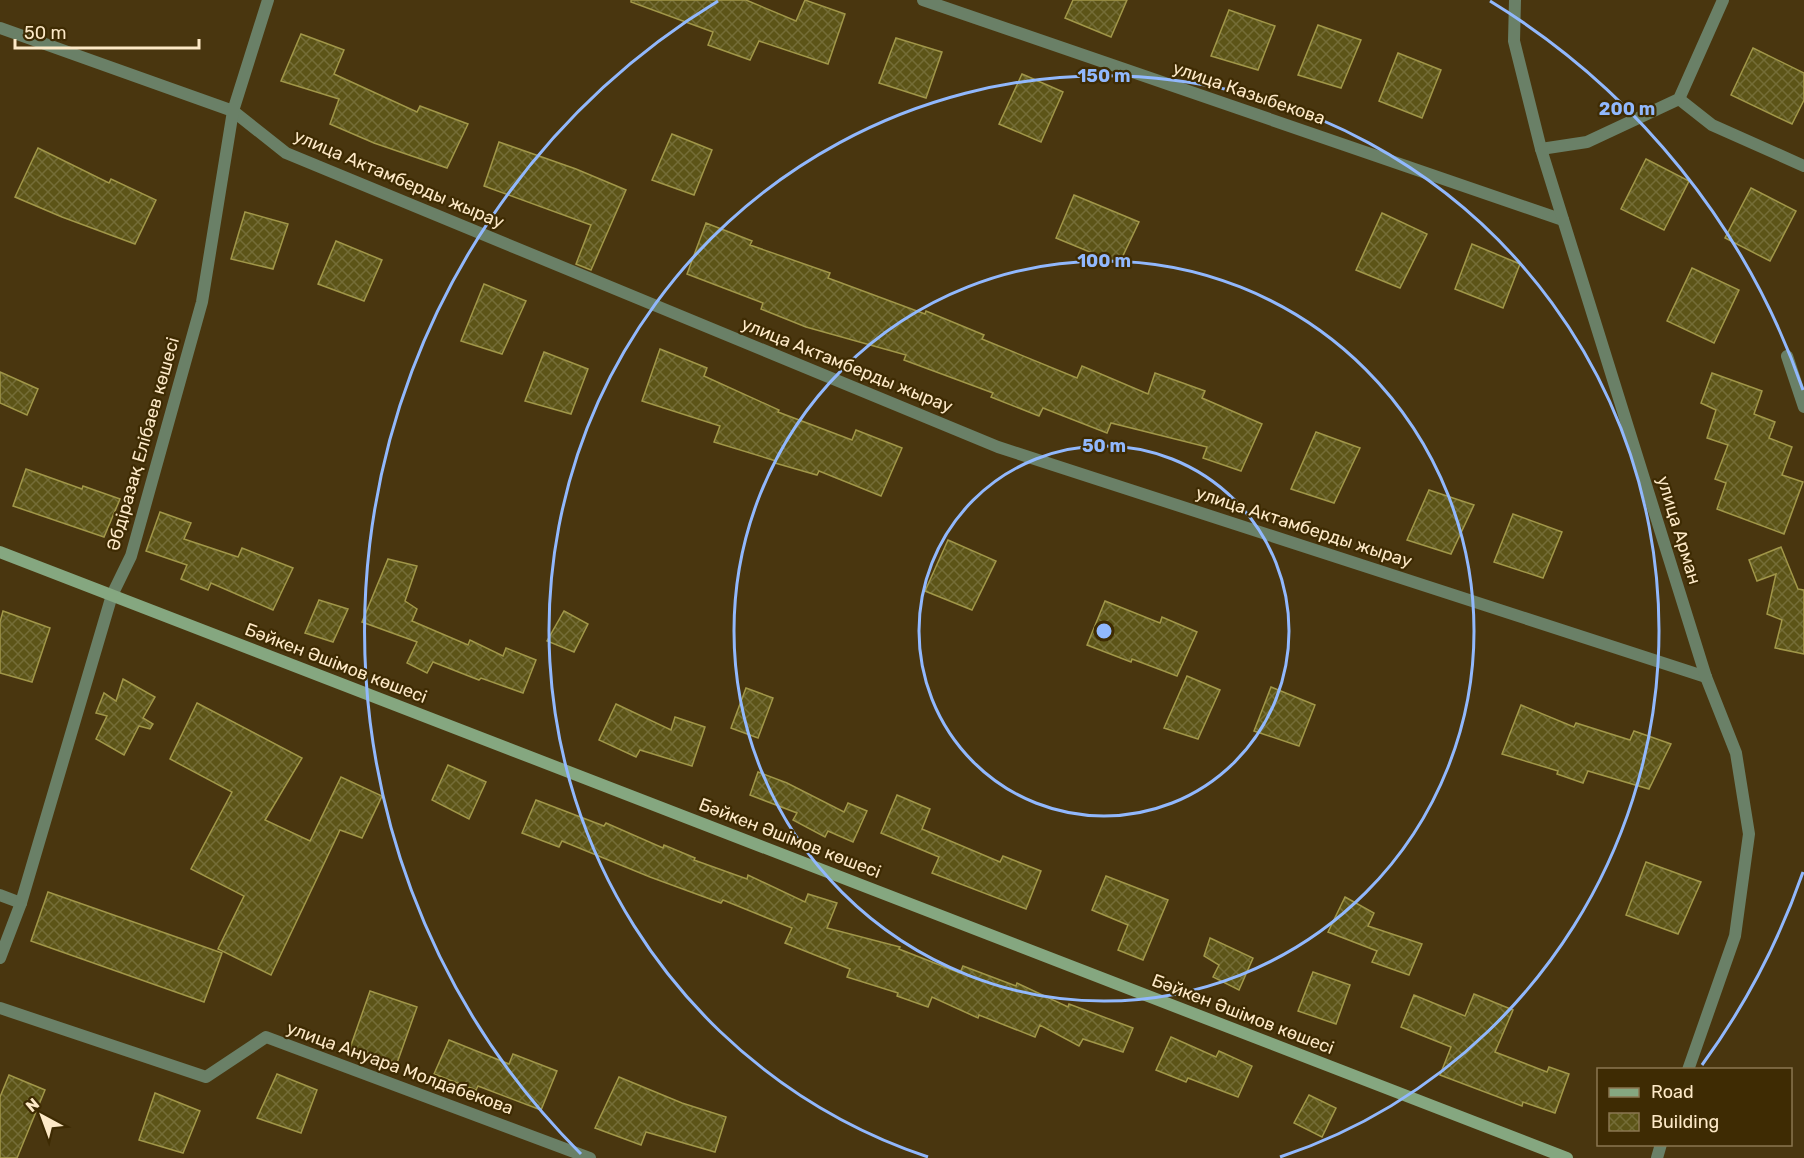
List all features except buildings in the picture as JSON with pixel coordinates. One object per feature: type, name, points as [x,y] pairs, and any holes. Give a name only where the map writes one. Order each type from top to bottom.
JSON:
[{"type":"main road","name":"Бәйкен Әшімов көшесі","points":[[0,552],[1567,1158]]},
{"type":"street","name":"Әбдіразақ Елібаев көшесі","points":[[0,958],[21,903],[112,595],[131,555],[202,302],[233,111],[268,0]]},
{"type":"street","name":"улица Казыбекова","points":[[923,0],[1563,220]]},
{"type":"street","name":"улица Арман","points":[[1515,0],[1514,41],[1541,149],[1706,677],[1736,753],[1749,834],[1734,936],[1689,1068]]},
{"type":"street","points":[[1541,149],[1587,142],[1679,99],[1723,0]]},
{"type":"street","name":"улица Актамберды жырау","points":[[0,28],[233,111],[286,153],[998,447],[1706,677]]},
{"type":"street","points":[[1679,99],[1712,125],[1804,166]]},
{"type":"street","points":[[1787,356],[1804,407]]},
{"type":"street","points":[[0,895],[21,903]]},
{"type":"street","name":"улица Ануара Молдабекова","points":[[0,1008],[206,1077],[266,1037],[590,1158]]}]
